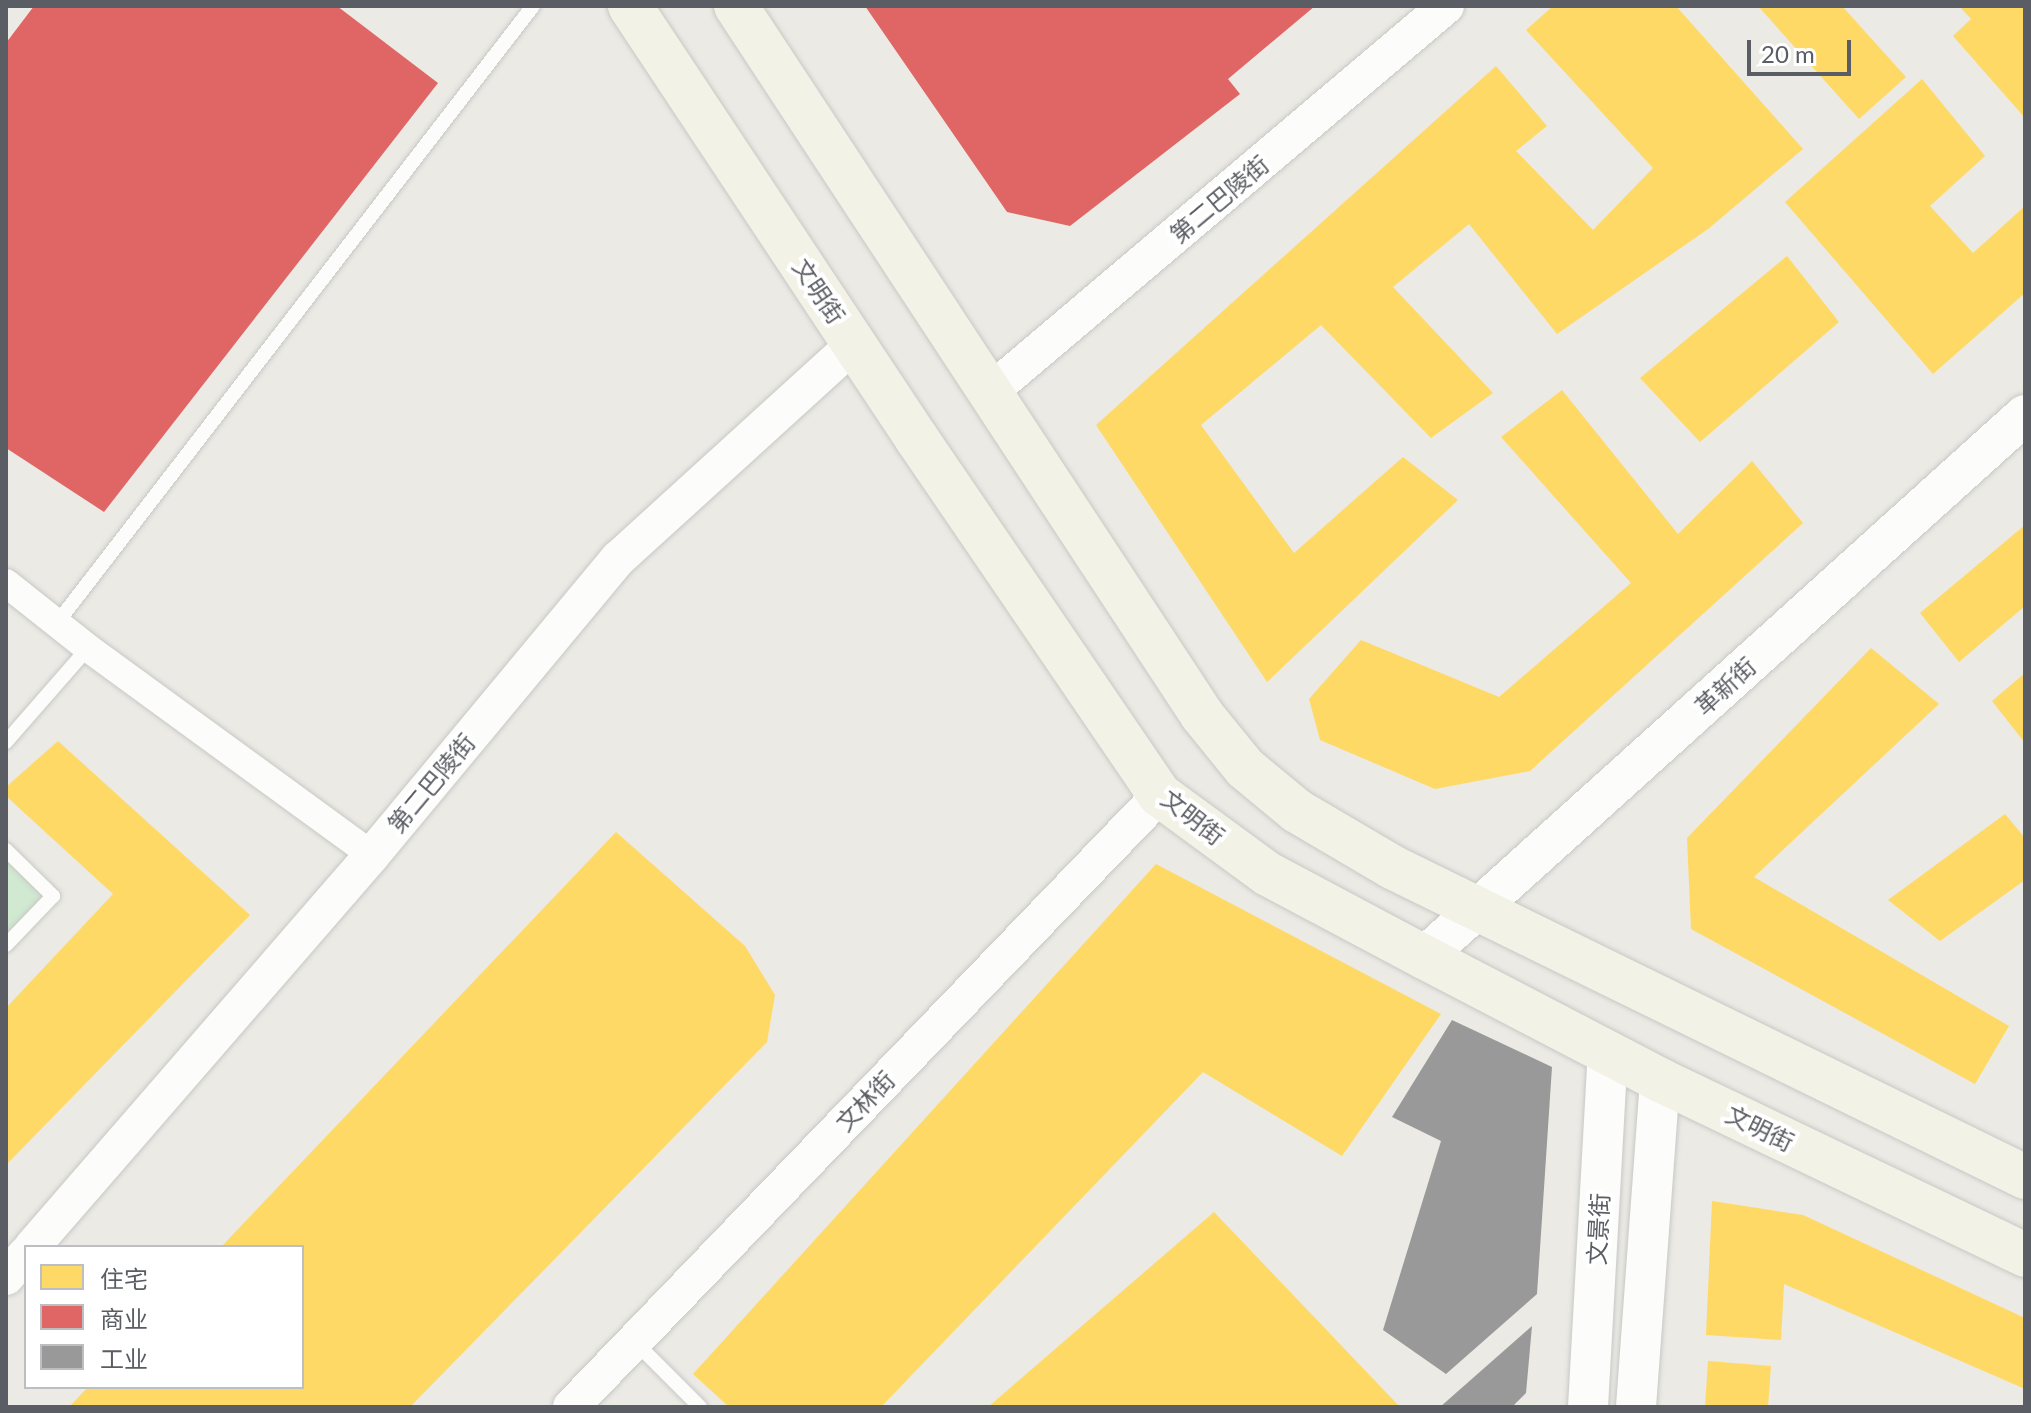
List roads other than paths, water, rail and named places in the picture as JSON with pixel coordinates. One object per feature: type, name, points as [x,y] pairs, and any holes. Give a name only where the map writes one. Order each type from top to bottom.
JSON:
[{"type":"main road","name":"文明街","points":[[630,6],[854,344],[1160,795],[1268,874],[1424,957],[1660,1080],[2025,1255]]},
{"type":"main road","points":[[736,6],[1202,715],[1245,768],[1297,811],[1392,867],[2025,1177]]},
{"type":"main road","name":"革新街","points":[[1424,957],[2025,415]]},
{"type":"main road","name":"文景街","points":[[1588,1407],[1608,1052]]},
{"type":"main road","name":"文景街","points":[[1636,1407],[1660,1080]]},
{"type":"street","name":"第二巴陵街","points":[[991,391],[1446,6]]},
{"type":"street","name":"第二巴陵街","points":[[34,1245],[372,855],[618,559],[854,344]]},
{"type":"street","points":[[6,583],[88,648],[372,855]]},
{"type":"street","name":"文林街","points":[[571,1407],[1160,795]]},
{"type":"street","points":[[6,1277],[24,1256]]},
{"type":"lane","points":[[57,623],[533,6]]},
{"type":"lane","points":[[6,742],[88,648]]},
{"type":"lane","points":[[6,850],[53,896],[6,945]]},
{"type":"lane","points":[[635,1341],[700,1407]]}]
